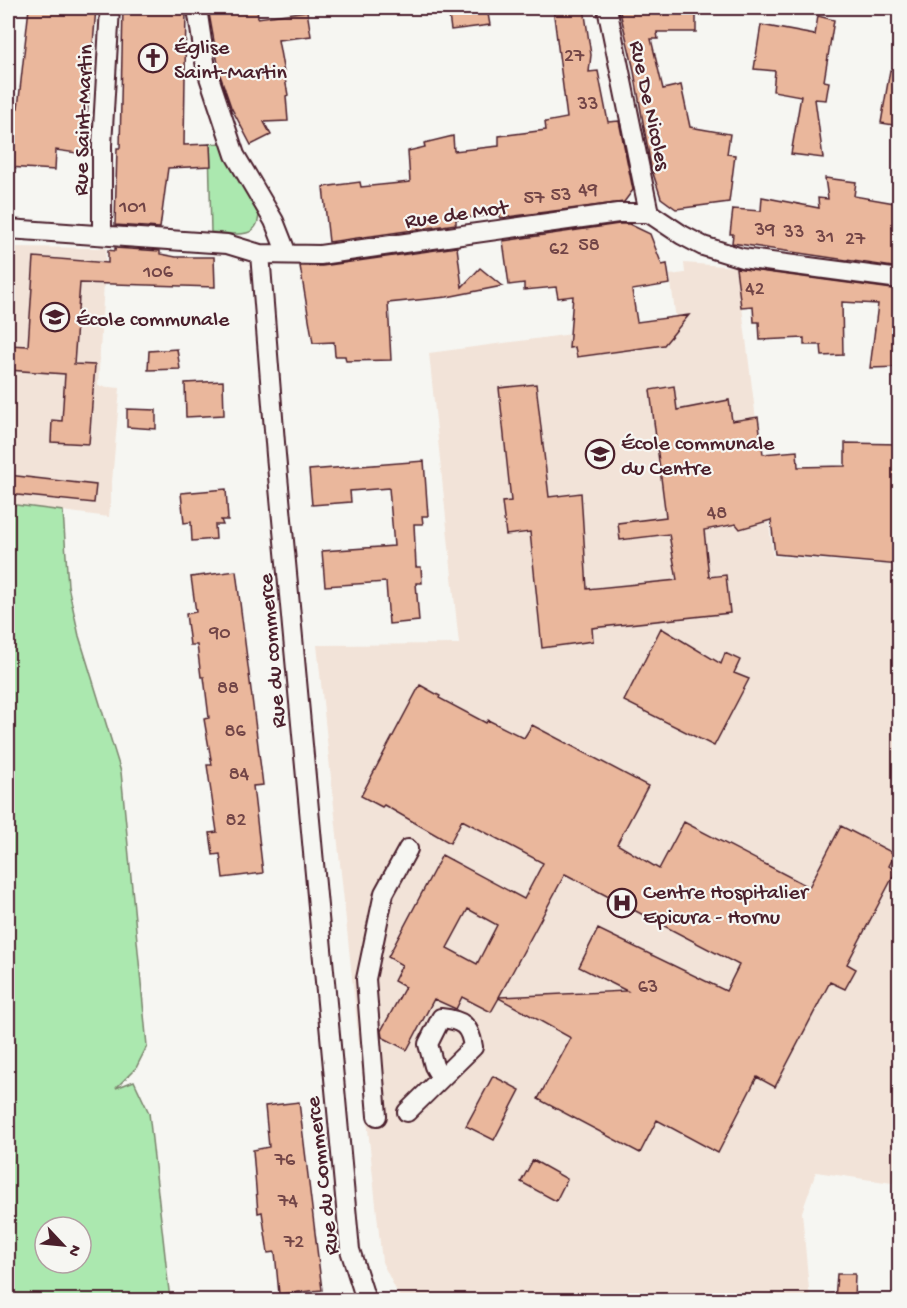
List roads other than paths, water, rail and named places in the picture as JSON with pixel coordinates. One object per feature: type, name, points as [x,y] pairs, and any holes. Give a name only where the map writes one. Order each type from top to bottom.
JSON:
[{"type":"street","name":"Rue Saint-Martin","points":[[102,235],[102,145],[110,8]]},
{"type":"street","points":[[196,8],[206,68],[235,155],[274,221],[287,254]]},
{"type":"street","name":"Rue De Nicoles","points":[[607,8],[649,213]]},
{"type":"street","name":"Rue de Mot","points":[[8,230],[227,244],[260,254],[320,255],[618,213],[649,213]]},
{"type":"street","points":[[649,213],[703,246],[742,258],[900,279]]},
{"type":"street","name":"Rue du commerce","points":[[260,254],[330,1045]]},
{"type":"street","points":[[377,1116],[366,979],[384,893],[408,849]]},
{"type":"street","name":"Rue du Commerce","points":[[330,1045],[350,1250],[366,1300]]},
{"type":"street","points":[[406,1112],[441,1078]]},
{"type":"place","name":"Église Saint-Martin","points":[[153,58]]},
{"type":"place","name":"École communale","points":[[55,317]]},
{"type":"place","name":"École communale du Centre","points":[[600,454]]},
{"type":"place","name":"Centre Hospitalier Epicura - Hornu","points":[[622,903]]}]
